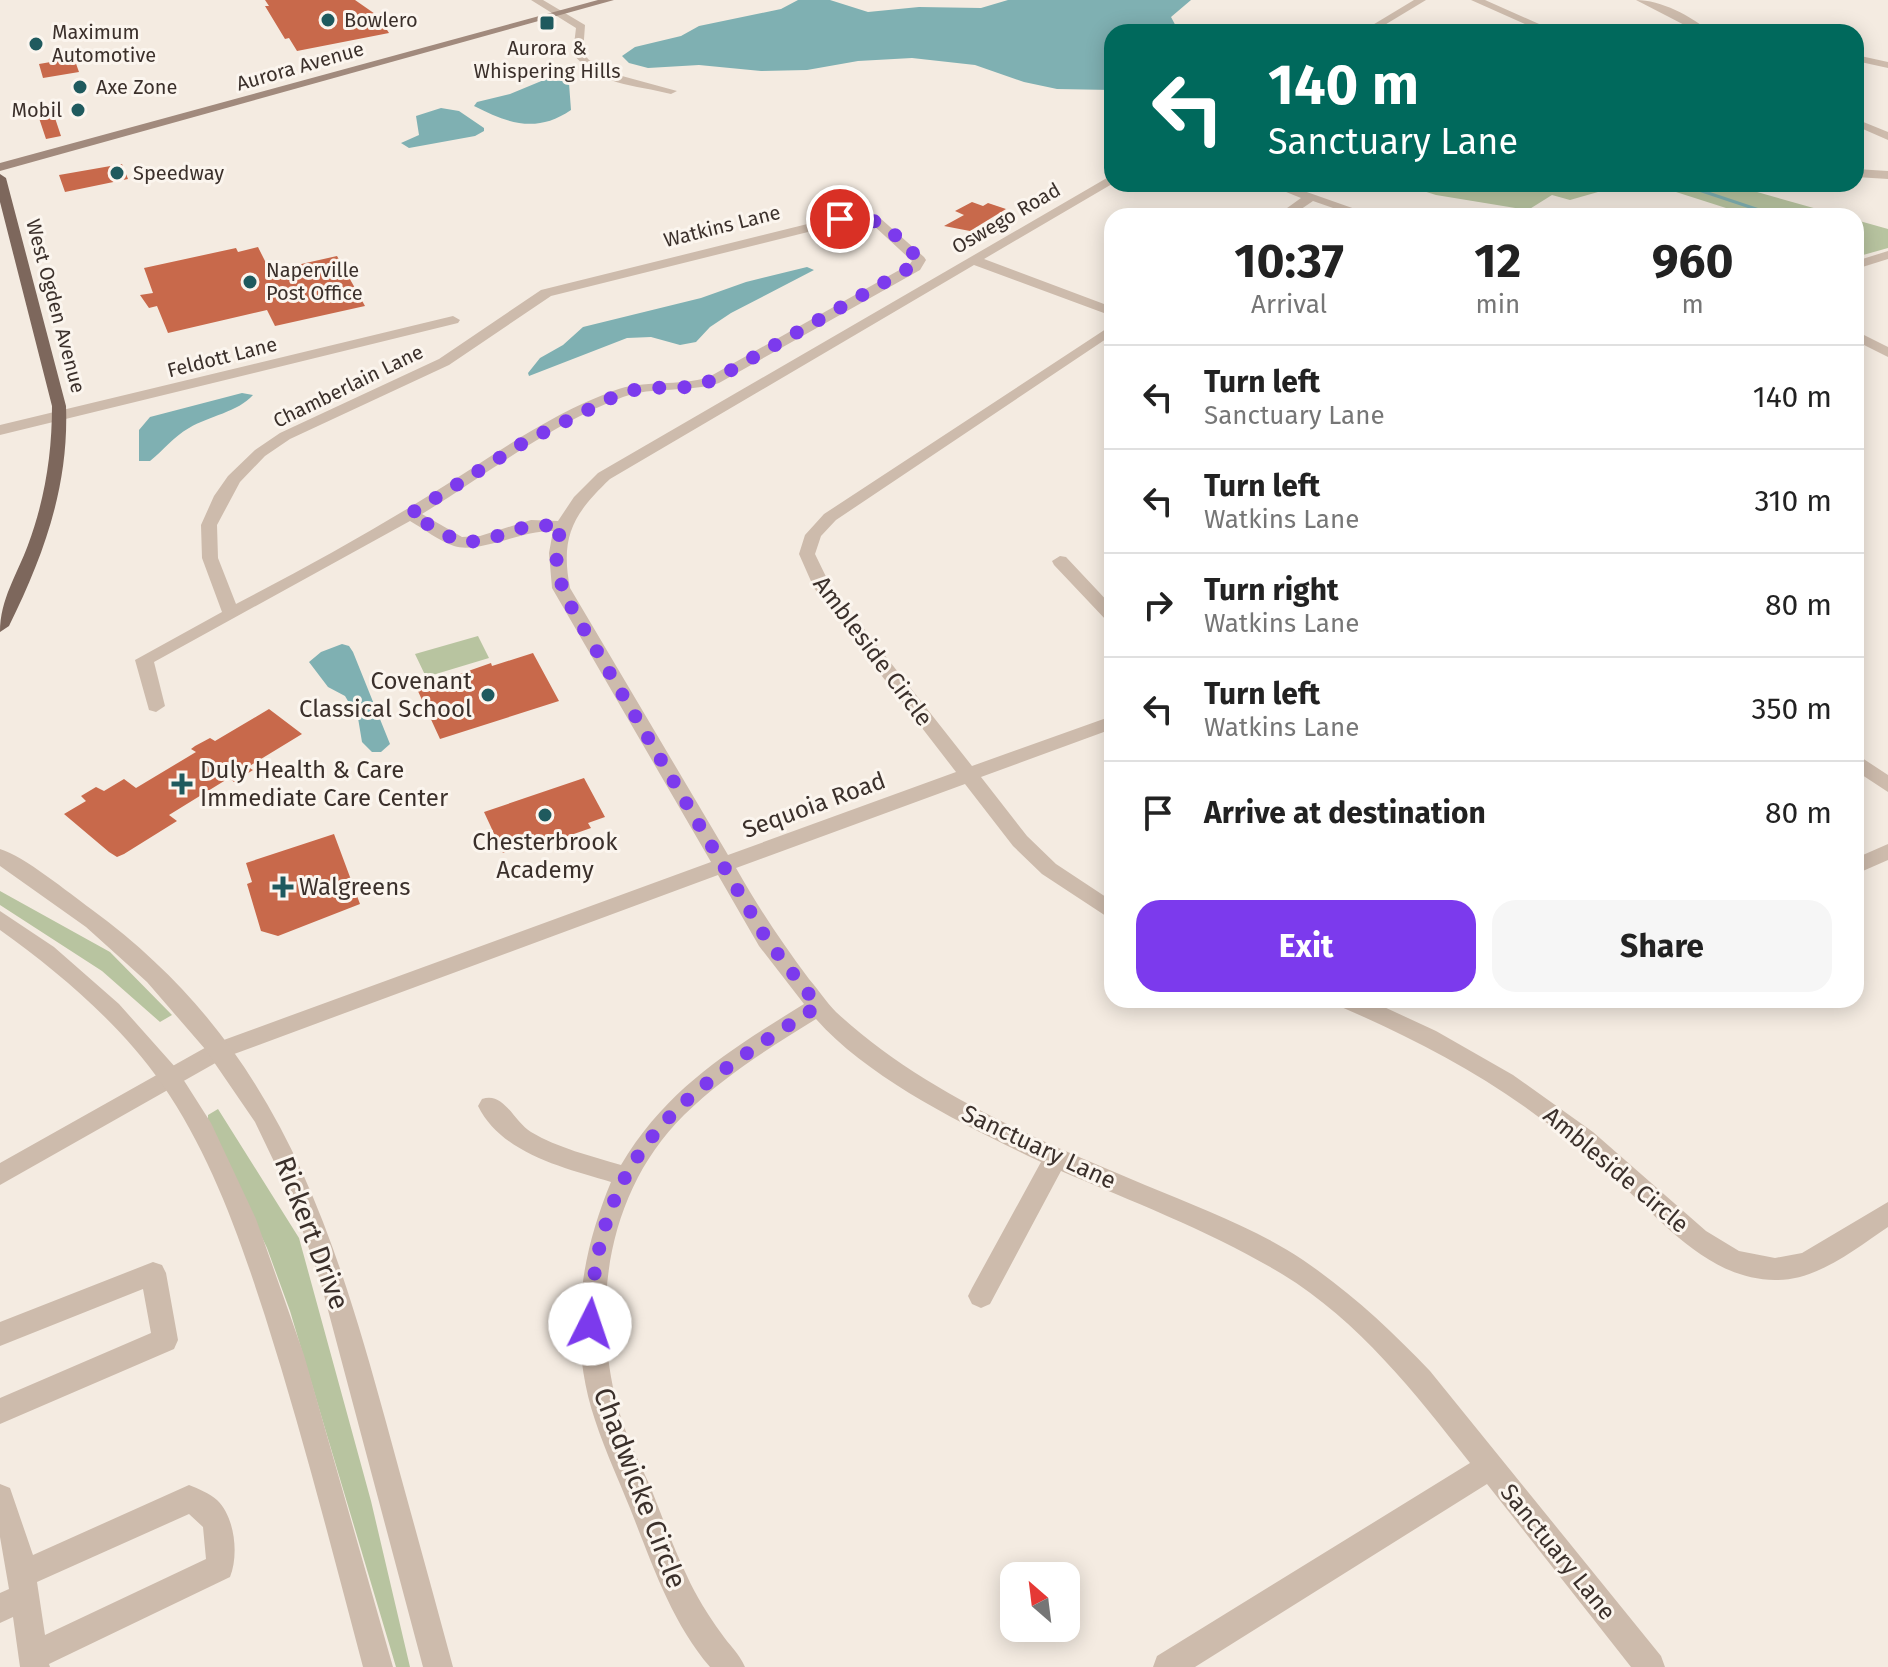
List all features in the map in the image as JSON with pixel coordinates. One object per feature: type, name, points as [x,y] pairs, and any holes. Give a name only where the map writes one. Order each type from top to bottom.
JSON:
[{"type":"main road","name":"Aurora Avenue","points":[[0,167],[609,0]]},
{"type":"main road","name":"West Ogden Avenue","points":[[0,178],[60,416],[58,471],[47,518],[28,569],[0,626]]},
{"type":"street","points":[[536,0],[581,27],[578,53],[588,65],[617,78],[671,91]]},
{"type":"street","points":[[1380,24],[1421,0]]},
{"type":"street","points":[[1476,0],[1533,24]]},
{"type":"street","points":[[1641,0],[1690,24]]},
{"type":"street","points":[[1655,6],[1671,2]]},
{"type":"street","points":[[1864,60],[1888,65]]},
{"type":"street","points":[[1864,126],[1888,136]]},
{"type":"street","points":[[1864,174],[1888,175]]},
{"type":"street","name":"Oswego Road","points":[[562,526],[590,488],[621,465],[1104,184]]},
{"type":"street","points":[[1296,192],[1345,208]]},
{"type":"street","points":[[1294,208],[1311,197]]},
{"type":"street","name":"Watkins Lane","points":[[156,706],[144,660],[410,514],[523,443],[621,393],[643,388],[691,387],[725,375],[915,267],[919,260],[876,221],[864,217],[848,218],[546,293],[444,362]]},
{"type":"street","points":[[1864,262],[1888,255]]},
{"type":"street","points":[[973,260],[1104,309]]},
{"type":"street","name":"Feldott Lane","points":[[0,430],[453,320]]},
{"type":"street","name":"Ambleside Circle","points":[[1104,334],[838,511],[820,526],[809,543],[807,554],[823,588],[1020,841],[1049,869],[1104,907]]},
{"type":"street","points":[[1864,340],[1888,353]]},
{"type":"street","name":"Chamberlain Lane","points":[[231,613],[208,545],[215,510],[234,479],[260,453],[297,430],[444,362]]},
{"type":"street","points":[[410,514],[459,542],[482,541],[531,525],[562,526]]},
{"type":"street","name":"Sanctuary Lane","points":[[562,526],[555,556],[561,588],[773,949],[818,1006],[878,1059],[959,1112],[1056,1158],[1212,1224],[1292,1267],[1336,1299],[1384,1341],[1421,1380],[1650,1667]]},
{"type":"street","points":[[1060,561],[1104,608]]},
{"type":"street","name":"Sequoia Road","points":[[0,1175],[218,1051],[1104,725]]},
{"type":"street","points":[[1864,767],[1888,785]]},
{"type":"street","points":[[1864,863],[1888,851]]},
{"type":"street","name":"Rickert Drive","points":[[0,856],[122,945],[186,1011],[246,1087],[302,1194],[345,1323],[438,1667]]},
{"type":"street","points":[[0,919],[85,985],[146,1047],[170,1078],[218,1163],[261,1264],[288,1343],[378,1667]]},
{"type":"street","name":"Chadwicke Circle","points":[[730,1667],[704,1636],[684,1604],[601,1395],[590,1324],[596,1260],[606,1221],[624,1176],[656,1131],[705,1082],[818,1006]]},
{"type":"street","name":"Ambleside Circle","points":[[1365,1008],[1432,1038],[1501,1078],[1601,1151],[1691,1234],[1734,1261],[1767,1269],[1795,1266],[1817,1258],[1888,1213]]},
{"type":"street","points":[[490,1106],[521,1138],[569,1159],[624,1176]]},
{"type":"street","points":[[981,1296],[1056,1158]]},
{"type":"street","points":[[0,1334],[153,1273],[165,1340],[0,1411]]},
{"type":"street","points":[[1168,1667],[1490,1466]]},
{"type":"street","points":[[0,1498],[9,1514],[16,1593],[34,1662],[220,1567],[219,1527],[205,1505],[189,1499],[16,1593]]},
{"type":"green space","points":[[1426,192],[1598,192],[1570,200],[1552,195],[1531,208]]},
{"type":"green space","points":[[1676,192],[1757,192],[1814,208],[1726,208]]},
{"type":"green space","points":[[1864,222],[1888,229],[1888,248],[1864,255]]},
{"type":"green space","points":[[478,636],[489,658],[426,677],[415,654]]},
{"type":"green space","points":[[0,891],[110,952],[172,1015],[160,1022],[102,971],[0,905]]},
{"type":"green space","points":[[218,1109],[299,1238],[371,1501],[410,1667],[396,1667],[290,1311],[267,1248],[208,1124],[208,1115]]},
{"type":"water","points":[[798,0],[830,0],[868,12],[919,7],[981,8],[1008,0],[1191,0],[1171,17],[1175,24],[1104,24],[1104,90],[1057,89],[1024,82],[975,65],[912,58],[858,61],[807,70],[761,71],[699,65],[648,68],[629,63],[622,56],[635,47],[681,36],[699,26],[781,9]]},
{"type":"water","points":[[568,70],[571,110],[546,122],[510,121],[474,106],[477,102],[510,94]]},
{"type":"water","points":[[441,108],[459,111],[484,131],[475,136],[409,148],[401,143],[419,135],[416,116]]},
{"type":"water","points":[[807,267],[814,270],[731,313],[710,327],[696,342],[680,345],[651,337],[627,338],[529,376],[528,373],[540,358],[563,345],[583,327],[701,298],[746,282]]},
{"type":"water","points":[[242,393],[253,395],[239,406],[183,432],[150,461],[139,461],[139,430],[150,417]]},
{"type":"water","points":[[342,644],[349,646],[353,652],[390,744],[381,752],[372,752],[362,742],[358,718],[345,696],[328,687],[309,662],[321,652]]},
{"type":"building","name":"Bowlero","points":[[265,0],[355,0],[378,16],[389,33],[297,51],[289,38],[285,39],[265,6],[269,6]]},
{"type":"building","points":[[74,58],[79,72],[43,78],[39,64]]},
{"type":"building","name":"Mobil","points":[[54,115],[61,136],[46,139],[39,118]]},
{"type":"building","name":"Speedway","points":[[122,164],[128,179],[65,192],[59,175]]},
{"type":"building","points":[[972,202],[1006,209],[970,231],[944,226],[964,215],[955,211]]},
{"type":"building","name":"Naperville Post Office","points":[[258,247],[270,271],[337,256],[365,306],[275,326],[267,310],[168,333],[157,306],[149,308],[140,295],[153,293],[144,268],[236,248],[238,252]]},
{"type":"building","name":"Covenant Classical School","points":[[533,653],[559,701],[440,739],[417,689],[491,663],[492,666]]},
{"type":"building","name":"Duly Health & Care Immediate Care Center","points":[[269,709],[302,734],[248,767],[253,770],[239,779],[234,782],[229,778],[169,815],[177,821],[124,854],[117,857],[109,852],[64,814],[86,801],[81,796],[96,787],[104,791],[124,779],[136,788],[196,752],[191,749],[195,746],[210,738],[215,741]]},
{"type":"building","name":"Chesterbrook Academy","points":[[584,778],[605,817],[588,823],[591,828],[528,850],[526,845],[503,853],[484,812]]},
{"type":"building","name":"Walgreens","points":[[334,834],[360,904],[278,936],[261,931],[247,884],[252,882],[246,863]]},
{"type":"waterway","points":[[1705,192],[1753,208]]},
{"type":"place","name":"Bowlero","points":[[328,20]]},
{"type":"place","name":"Aurora & Whispering Hills","points":[[547,23]]},
{"type":"place","name":"Maximum Automotive","points":[[36,44]]},
{"type":"place","name":"Axe Zone","points":[[80,87]]},
{"type":"place","name":"Mobil","points":[[78,110]]},
{"type":"place","name":"Speedway","points":[[117,173]]},
{"type":"place","name":"Naperville Post Office","points":[[250,282]]},
{"type":"place","name":"Covenant Classical School","points":[[488,695]]},
{"type":"place","name":"Duly Health & Care Immediate Care Center","points":[[182,784]]},
{"type":"place","name":"Chesterbrook Academy","points":[[545,815]]},
{"type":"place","name":"Walgreens","points":[[283,887]]},
{"type":"route","points":[[590,1324],[596,1260],[606,1221],[624,1176],[656,1131],[705,1082],[818,1006],[767,940],[561,588],[555,556],[562,526],[531,525],[482,541],[459,542],[410,514],[523,443],[610,398],[632,390],[691,387],[714,380],[918,263],[916,256],[876,221],[856,216],[840,219]]}]
